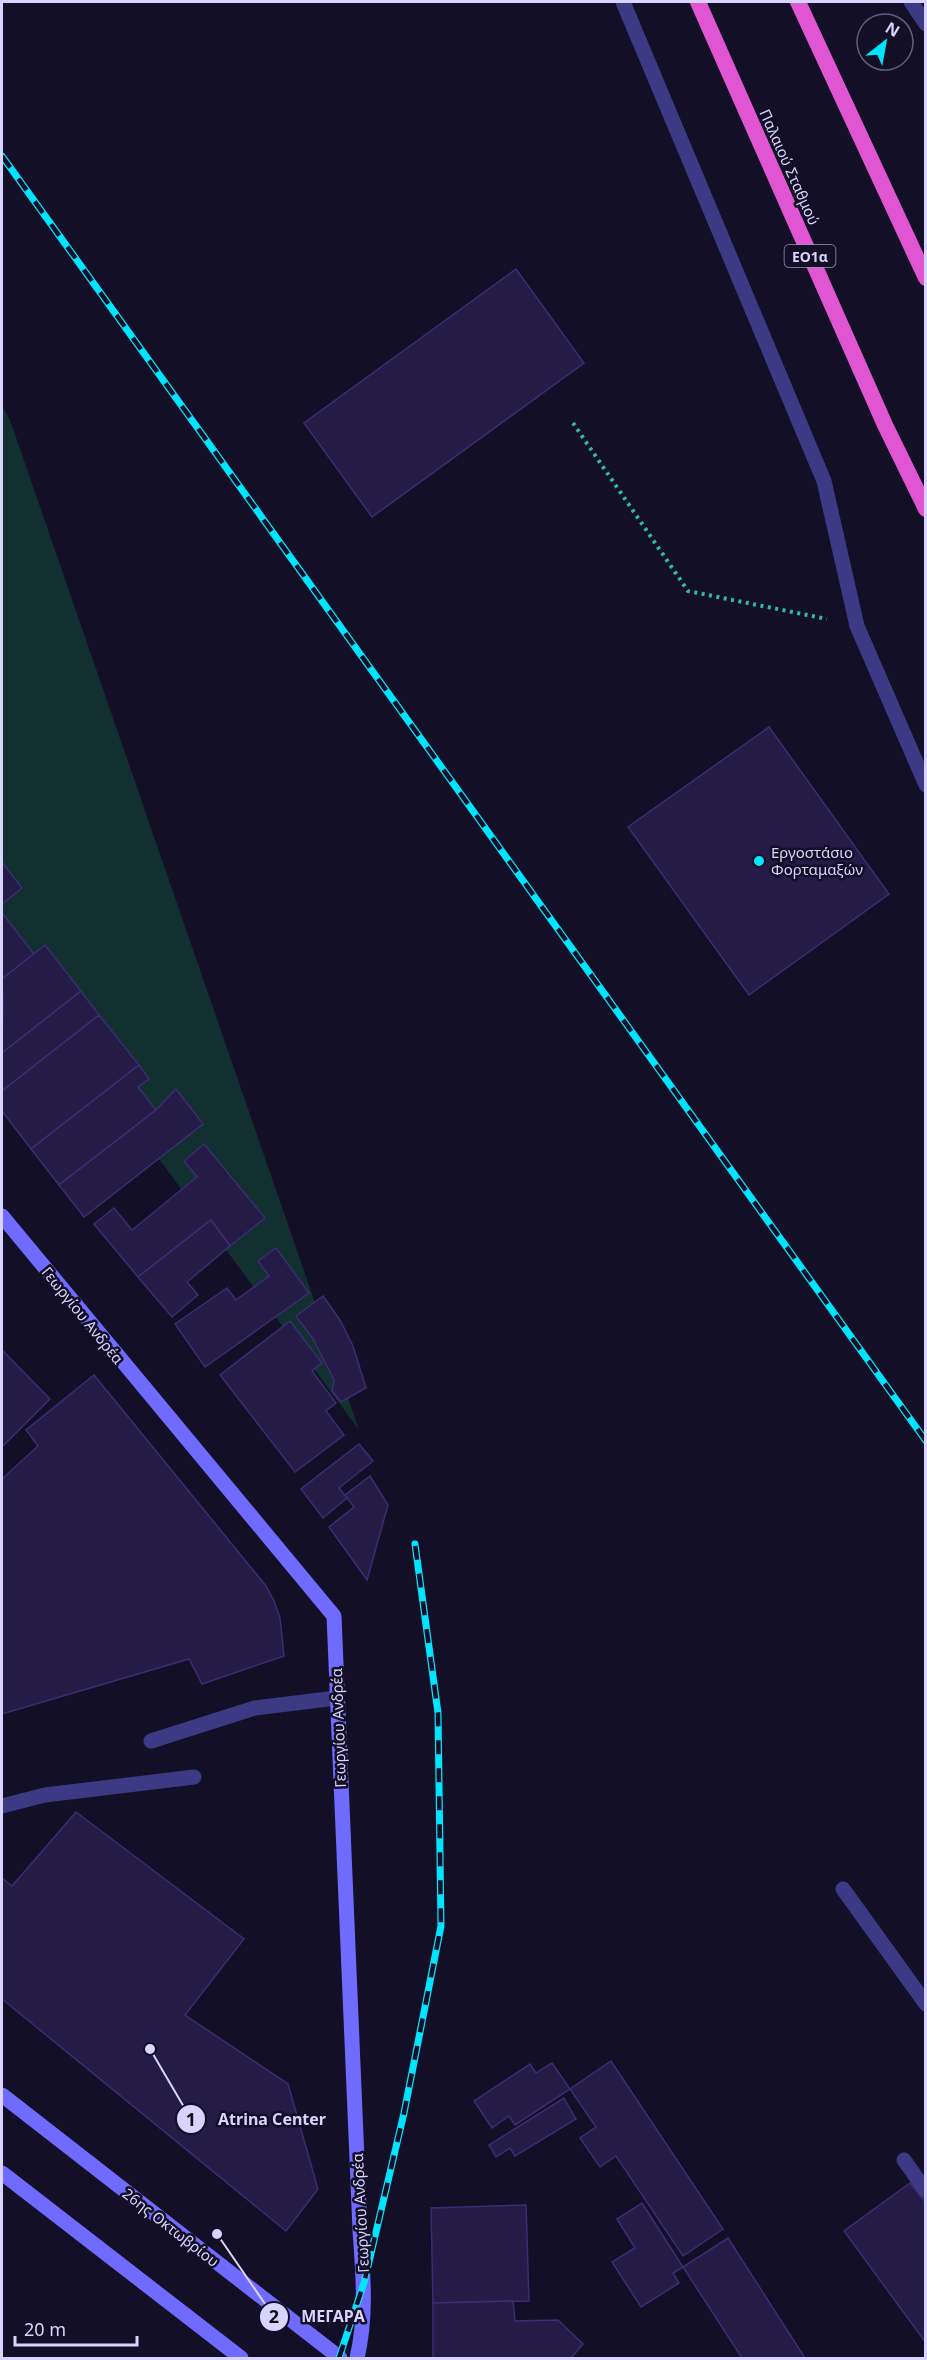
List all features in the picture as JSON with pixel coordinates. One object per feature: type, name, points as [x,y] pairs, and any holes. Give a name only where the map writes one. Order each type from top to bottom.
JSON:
[{"type":"highway","name":"Παλαιού Σταθμού","points":[[698,2],[885,425],[926,509]]},
{"type":"highway","points":[[798,2],[926,278]]},
{"type":"main road","name":"Γεωργίου Ανδρέα","points":[[2,1216],[334,1616],[359,2218],[364,2283],[362,2339],[357,2358]]},
{"type":"main road","name":"26ης Οκτωβρίου","points":[[2,2095],[340,2358]]},
{"type":"main road","points":[[2,2173],[241,2358]]},
{"type":"street","points":[[623,2],[824,481],[857,626],[926,785]]},
{"type":"street","points":[[911,2],[926,24]]},
{"type":"street","points":[[152,1741],[255,1708],[336,1698]]},
{"type":"street","points":[[2,1806],[45,1795],[194,1776]]},
{"type":"street","points":[[843,1889],[926,2004]]},
{"type":"street","points":[[904,2160],[926,2190]]},
{"type":"path","points":[[573,423],[688,591],[857,626]]},
{"type":"green space","points":[[2,406],[10,420],[359,1430],[2,946]]},
{"type":"building","points":[[516,269],[584,363],[372,517],[304,423]]},
{"type":"building","name":"Εργοστάσιο Φορταμαξών","points":[[769,727],[889,894],[749,995],[628,827]]},
{"type":"building","points":[[2,862],[22,888],[2,904]]},
{"type":"building","points":[[2,913],[34,954],[2,979]]},
{"type":"building","points":[[45,945],[81,991],[2,1053],[2,979]]},
{"type":"building","points":[[81,991],[99,1015],[2,1091],[2,1053]]},
{"type":"building","points":[[99,1015],[139,1065],[31,1149],[2,1111],[2,1091]]},
{"type":"building","points":[[139,1065],[149,1079],[138,1087],[156,1110],[59,1185],[31,1149]]},
{"type":"building","points":[[176,1089],[203,1124],[84,1217],[59,1185],[156,1110]]},
{"type":"building","points":[[204,1144],[265,1218],[230,1246],[211,1220],[138,1277],[94,1224],[114,1208],[132,1230],[197,1177],[184,1161]]},
{"type":"building","points":[[211,1220],[230,1246],[187,1282],[198,1295],[172,1317],[138,1277]]},
{"type":"building","points":[[276,1248],[309,1293],[205,1367],[175,1324],[227,1288],[236,1300],[269,1276],[258,1261]]},
{"type":"building","points":[[323,1296],[340,1320],[353,1346],[366,1388],[341,1402],[332,1391],[334,1380],[313,1339],[296,1316]]},
{"type":"building","points":[[290,1321],[322,1363],[312,1371],[336,1403],[326,1411],[344,1435],[295,1472],[220,1375]]},
{"type":"building","points":[[2,1350],[50,1399],[2,1447]]},
{"type":"building","points":[[94,1375],[266,1586],[280,1618],[284,1656],[202,1684],[189,1659],[2,1714],[2,1479],[38,1446],[26,1430]]},
{"type":"building","points":[[359,1444],[373,1461],[339,1488],[347,1498],[323,1518],[301,1489]]},
{"type":"building","points":[[370,1476],[388,1505],[367,1580],[329,1527],[354,1507],[345,1495]]},
{"type":"building","points":[[76,1812],[244,1939],[185,2015],[288,2084],[318,2189],[286,2231],[2,1999],[2,1878],[12,1886]]},
{"type":"building","points":[[611,2061],[723,2229],[683,2256],[616,2156],[600,2167],[580,2138],[596,2127],[570,2089]]},
{"type":"building","points":[[552,2063],[570,2089],[515,2125],[509,2116],[492,2128],[474,2101],[530,2064],[536,2073]]},
{"type":"building","points":[[564,2098],[576,2119],[515,2156],[510,2148],[496,2157],[489,2145]]},
{"type":"building","points":[[910,2183],[926,2203],[926,2343],[844,2231]]},
{"type":"building","points":[[642,2203],[683,2267],[673,2273],[679,2283],[641,2307],[612,2262],[635,2248],[617,2219]]},
{"type":"building","points":[[526,2205],[529,2301],[433,2303],[431,2208]]},
{"type":"building","points":[[728,2238],[805,2358],[742,2358],[683,2267]]},
{"type":"building","points":[[513,2301],[515,2321],[558,2320],[583,2344],[571,2358],[433,2358],[433,2303]]},
{"type":"railway","points":[[2,156],[926,1441]]},
{"type":"railway","points":[[339,2358],[364,2283],[404,2113],[441,1926],[438,1713],[415,1544]]},
{"type":"place","name":"Εργοστάσιο Φορταμαξών","points":[[759,861]]},
{"type":"place","name":"Atrina Center","points":[[150,2049]]},
{"type":"place","name":"ΜΕΓΑΡΑ","points":[[217,2234]]}]
